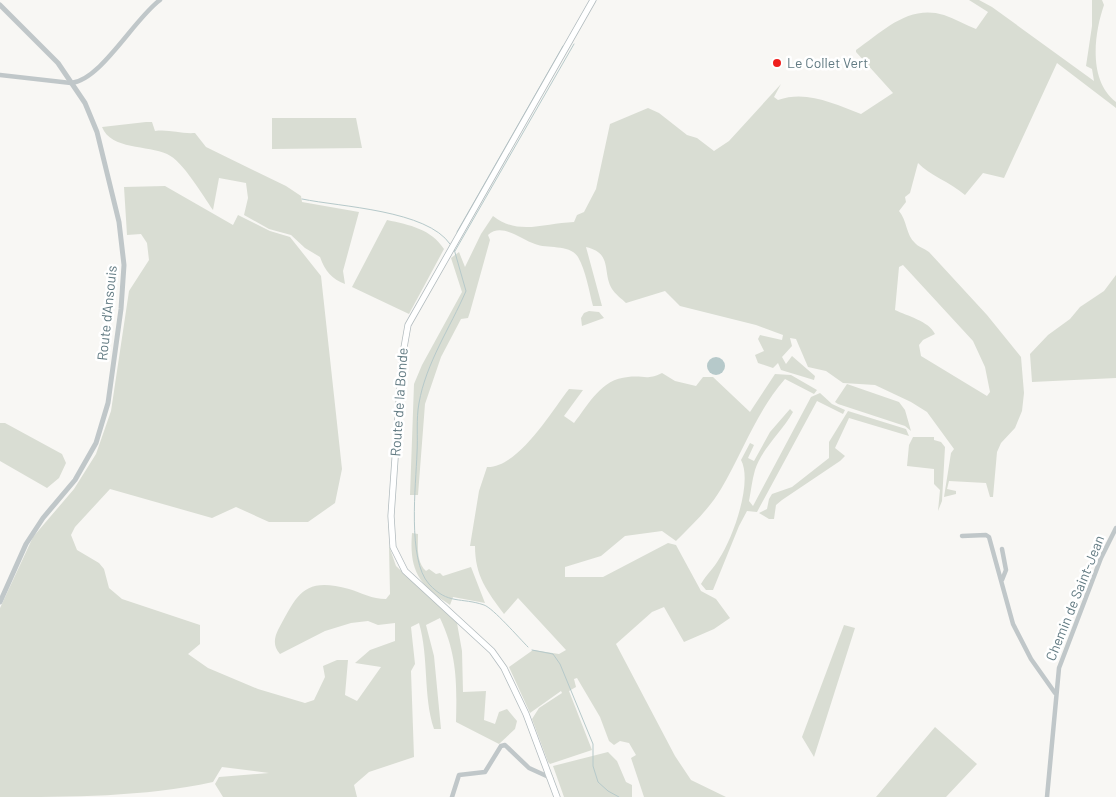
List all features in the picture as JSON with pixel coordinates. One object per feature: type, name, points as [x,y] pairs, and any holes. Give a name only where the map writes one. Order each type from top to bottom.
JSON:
[{"type":"main road","name":"Route de la Bonde","points":[[558,797],[520,699],[504,668],[492,652],[405,571],[395,555],[392,541],[391,516],[404,340],[414,313],[592,0]]},
{"type":"street","points":[[0,75],[73,83],[92,74],[144,13],[160,0]]},
{"type":"street","name":"Route d'Ansouis","points":[[0,5],[51,54],[73,83],[85,103],[97,132],[119,222],[123,246],[124,284],[108,403],[96,443],[76,480],[44,518],[26,544],[0,602]]},
{"type":"street","name":"Chemin de Saint-Jean","points":[[1047,797],[1055,694],[1059,668],[1101,558],[1116,528]]},
{"type":"street","points":[[962,536],[986,535],[989,537],[1008,608],[1020,640],[1055,694]]},
{"type":"street","points":[[1002,548],[1006,570],[1002,580]]},
{"type":"street","points":[[452,797],[458,775],[484,772],[501,746],[505,745],[529,768],[551,778]]},
{"type":"shaded area","points":[[969,0],[979,0],[992,7],[1094,81],[1092,69],[1086,66],[1092,26],[1092,0],[1102,0],[1104,5],[1096,43],[1097,70],[1107,93],[1116,102],[1116,108],[1057,63],[1004,178],[983,173],[965,195],[918,163],[910,193],[905,197],[906,202],[899,211],[912,240],[929,252],[987,315],[1021,357],[1024,393],[1022,411],[1015,428],[1001,443],[997,452],[993,497],[990,497],[986,483],[949,481],[947,489],[956,491],[956,494],[944,497],[951,453],[954,449],[927,412],[911,402],[875,385],[843,383],[826,371],[808,367],[796,339],[790,338],[792,346],[782,357],[786,364],[792,356],[815,376],[814,380],[781,370],[778,363],[773,368],[758,363],[755,355],[764,351],[758,339],[760,335],[782,340],[783,335],[756,325],[680,306],[665,291],[626,303],[612,289],[603,258],[594,250],[586,247],[602,306],[593,306],[583,268],[574,253],[564,248],[535,244],[512,233],[499,230],[493,231],[488,235],[490,240],[468,318],[461,319],[441,357],[425,404],[418,495],[410,495],[414,384],[422,365],[462,292],[451,258],[459,252],[465,267],[481,234],[493,216],[512,226],[522,227],[574,222],[577,215],[584,212],[596,189],[610,124],[648,108],[659,113],[687,135],[697,138],[714,151],[729,141],[781,84],[774,97],[778,100],[789,97],[810,97],[861,114],[893,93],[856,50],[886,28],[908,16],[919,13],[944,15],[976,29],[988,12]],"holes":[[[903,265],[973,341],[985,367],[990,392],[987,396],[921,356],[919,345],[923,340],[935,334],[923,322],[895,310],[899,267]]]},
{"type":"shaded area","points":[[272,118],[356,118],[362,148],[272,149]]},
{"type":"shaded area","points":[[152,122],[155,131],[195,133],[206,147],[286,186],[301,196],[302,202],[359,212],[343,271],[345,284],[336,280],[330,274],[320,257],[305,248],[291,235],[269,229],[244,215],[248,198],[246,183],[219,178],[213,210],[186,171],[173,158],[159,151],[131,146],[113,140],[102,127]]},
{"type":"shaded area","points":[[165,186],[233,225],[238,215],[270,231],[290,237],[321,276],[342,469],[335,503],[308,522],[269,522],[236,507],[212,518],[110,489],[75,527],[71,535],[77,550],[99,563],[104,569],[109,588],[122,599],[200,625],[200,644],[188,654],[208,668],[258,689],[305,703],[314,700],[325,677],[323,666],[337,660],[348,660],[345,695],[357,701],[381,667],[355,663],[370,650],[395,641],[395,623],[378,625],[368,621],[351,623],[325,631],[280,654],[275,642],[278,630],[297,598],[311,587],[321,585],[334,586],[386,599],[390,594],[389,546],[396,566],[457,623],[462,651],[463,692],[486,691],[484,720],[495,724],[499,712],[507,709],[517,721],[515,729],[499,744],[456,722],[453,656],[440,618],[426,625],[434,656],[441,729],[434,729],[428,703],[424,649],[419,623],[411,627],[415,664],[411,671],[414,757],[369,772],[354,785],[357,797],[223,797],[215,784],[219,777],[269,773],[222,767],[213,782],[160,791],[81,796],[0,797],[0,608],[33,537],[74,489],[96,454],[111,411],[129,291],[149,260],[147,243],[141,234],[127,235],[124,187]]},
{"type":"shaded area","points":[[387,220],[412,226],[426,232],[439,242],[444,249],[409,314],[352,287]]},
{"type":"shaded area","points":[[1116,275],[1116,378],[1032,382],[1030,354],[1048,335],[1070,319],[1080,307],[1104,291]]},
{"type":"shaded area","points":[[589,311],[599,312],[604,318],[582,326],[581,318],[584,313]]},
{"type":"shaded area","points":[[716,357],[722,360],[725,366],[722,372],[716,375],[710,372],[707,366],[710,360]]},
{"type":"shaded area","points":[[662,373],[675,381],[696,386],[703,377],[713,377],[750,412],[775,374],[791,375],[817,390],[814,394],[785,379],[766,405],[716,496],[676,541],[662,531],[625,536],[601,556],[565,567],[565,577],[603,577],[668,543],[676,545],[701,591],[716,599],[730,618],[714,629],[684,642],[664,607],[652,612],[616,644],[675,756],[691,780],[726,797],[644,797],[631,758],[636,755],[629,743],[620,741],[614,745],[609,741],[600,717],[577,678],[574,679],[576,687],[569,691],[592,750],[550,764],[532,719],[539,708],[562,693],[561,691],[530,713],[509,667],[533,650],[559,654],[566,650],[518,598],[504,614],[483,583],[477,566],[475,546],[470,546],[479,491],[487,467],[499,465],[522,449],[569,389],[583,390],[564,416],[574,423],[596,394],[610,382],[628,377],[648,377]]},
{"type":"shaded area","points":[[847,384],[899,402],[905,410],[911,431],[905,426],[835,402]]},
{"type":"shaded area","points":[[820,393],[832,404],[845,410],[843,414],[817,401],[757,512],[747,511],[713,590],[706,590],[701,584],[724,550],[740,510],[745,482],[741,460],[750,443],[754,445],[748,458],[754,461],[770,432],[790,409],[793,412],[758,462],[749,501],[753,506],[811,397]]},
{"type":"shaded area","points":[[848,411],[906,429],[909,436],[849,418],[835,448],[845,456],[776,505],[774,519],[769,519],[759,513],[767,509],[772,494],[792,487],[829,458],[829,442]]},
{"type":"shaded area","points":[[0,423],[5,423],[62,454],[66,463],[59,478],[47,488],[0,461]]},
{"type":"shaded area","points":[[913,437],[934,437],[934,440],[941,442],[945,447],[942,501],[938,511],[940,490],[934,484],[934,469],[907,466],[909,445]]},
{"type":"shaded area","points":[[412,533],[418,534],[419,559],[426,571],[429,569],[443,576],[471,567],[485,603],[453,597],[450,605],[431,591],[418,576],[415,567],[412,557]]},
{"type":"shaded area","points":[[844,625],[855,628],[814,757],[802,737]]},
{"type":"shaded area","points":[[935,727],[977,764],[946,797],[876,797]]},
{"type":"shaded area","points":[[608,752],[617,761],[626,782],[632,785],[632,797],[564,797],[553,766]]},
{"type":"waterway","points":[[455,251],[574,44]]},
{"type":"waterway","points":[[457,232],[563,46]]},
{"type":"waterway","points":[[302,199],[403,217],[423,224],[439,233],[450,244]]},
{"type":"waterway","points":[[454,249],[466,291],[427,374],[418,409],[414,521],[418,558],[422,573],[436,591],[449,598],[488,607],[528,647]]},
{"type":"waterway","points":[[532,650],[553,654],[560,664],[593,744],[593,766],[598,782],[608,791],[619,797]]},
{"type":"place","name":"Le Collet Vert","points":[[777,63]]}]
